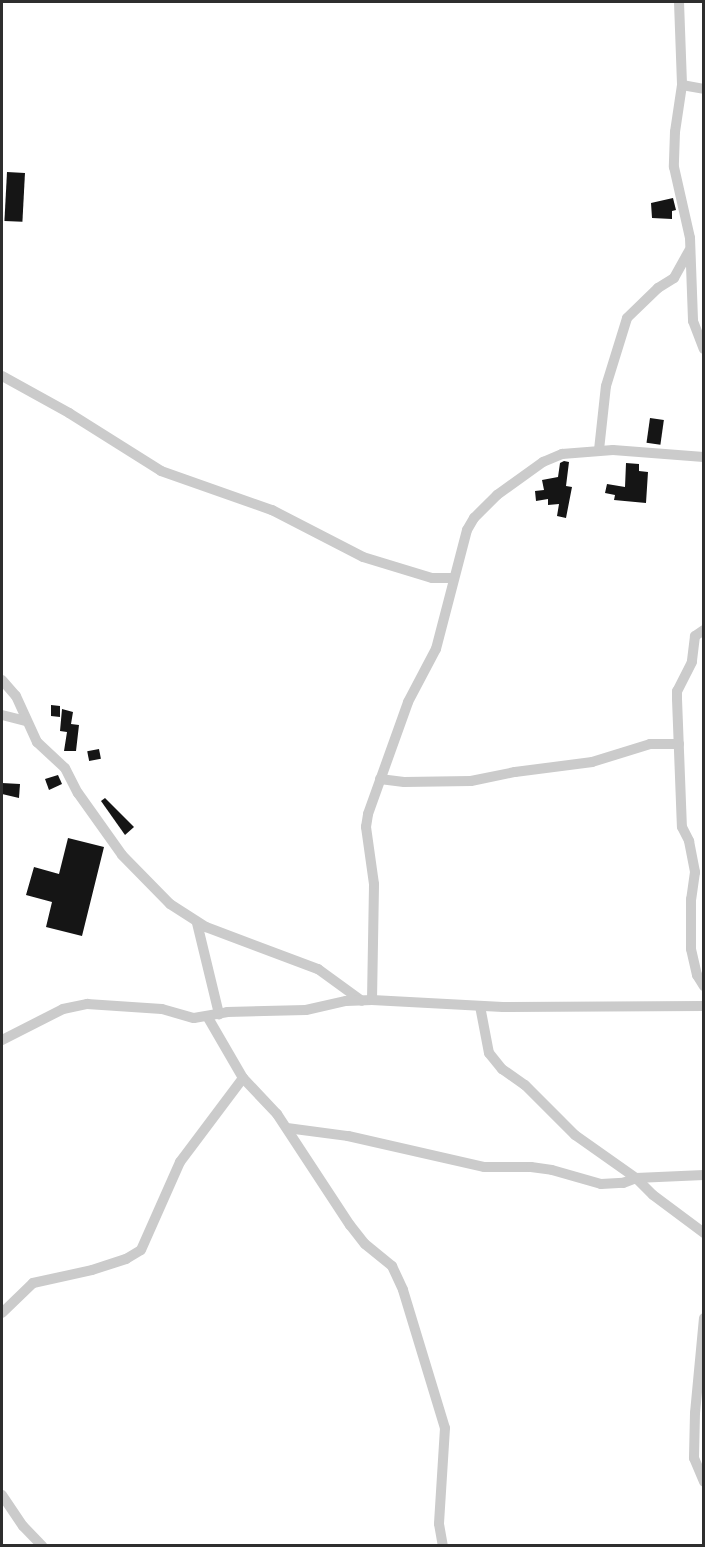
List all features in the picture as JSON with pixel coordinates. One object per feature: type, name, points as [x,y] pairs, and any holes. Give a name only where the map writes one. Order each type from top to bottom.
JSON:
[{"type":"street","points":[[679,2],[682,85],[675,132],[674,167],[690,238],[693,321],[704,349]]},
{"type":"street","points":[[682,85],[704,89]]},
{"type":"street","points":[[599,450],[606,386],[627,318],[658,288],[674,278],[689,251]]},
{"type":"street","points":[[2,376],[161,471],[272,510],[363,557],[432,578],[454,578]]},
{"type":"street","points":[[367,1000],[374,884],[366,827],[380,779],[408,702],[436,649],[467,530],[497,495],[543,462],[562,454],[599,450],[704,457]]},
{"type":"street","points":[[704,630],[695,636],[690,668],[677,691],[682,827],[689,841],[695,872],[691,900],[691,949],[697,975],[704,986]]},
{"type":"street","points":[[2,680],[16,696],[37,742],[65,768],[78,793],[122,855],[170,904],[197,923],[318,969],[367,1000]]},
{"type":"street","points":[[2,715],[26,721]]},
{"type":"street","points":[[380,779],[404,782],[471,781],[550,766],[592,762],[650,744],[680,744]]},
{"type":"street","points":[[197,923],[219,1014]]},
{"type":"street","points":[[2,1040],[63,1010],[87,1004],[162,1009],[194,1018],[219,1014],[306,1010],[346,1001],[367,1000],[480,1006],[672,1009],[704,1006]]},
{"type":"street","points":[[480,1006],[489,1053],[502,1069],[525,1085],[575,1135],[636,1178],[653,1195],[704,1233]]},
{"type":"street","points":[[207,1016],[243,1078],[287,1128],[350,1225],[365,1244],[392,1266],[403,1290],[445,1428],[439,1524],[442,1545]]},
{"type":"street","points":[[2,1313],[33,1283],[92,1270],[126,1259],[141,1250],[180,1162],[243,1078]]},
{"type":"street","points":[[287,1128],[348,1136],[484,1167],[531,1167],[552,1170],[601,1184],[636,1178],[704,1175]]},
{"type":"street","points":[[704,1318],[695,1413],[694,1458],[704,1482]]},
{"type":"street","points":[[2,1495],[23,1526],[42,1545]]},
{"type":"building","points":[[7,172],[25,173],[22,222],[4,221]]},
{"type":"building","points":[[673,198],[676,210],[672,211],[672,219],[652,218],[651,203]]},
{"type":"building","points":[[650,418],[664,420],[660,445],[647,443]]},
{"type":"building","points":[[569,462],[566,486],[572,487],[566,518],[557,516],[559,504],[548,505],[548,499],[536,501],[535,491],[544,490],[542,480],[558,477],[560,463]]},
{"type":"building","points":[[626,463],[639,464],[639,471],[648,472],[646,503],[614,500],[615,495],[605,493],[607,484],[625,487]]},
{"type":"building","points":[[51,705],[60,706],[60,717],[51,716]]},
{"type":"building","points":[[62,709],[73,712],[71,724],[79,725],[76,751],[64,751],[67,732],[60,731]]},
{"type":"building","points":[[99,749],[101,759],[89,761],[87,751]]},
{"type":"building","points":[[58,775],[62,784],[49,790],[45,779]]},
{"type":"building","points":[[2,783],[20,784],[19,798],[2,794]]},
{"type":"building","points":[[105,798],[134,827],[125,835],[101,801]]},
{"type":"building","points":[[68,838],[104,847],[82,936],[46,927],[52,902],[26,895],[34,867],[59,874]]}]
